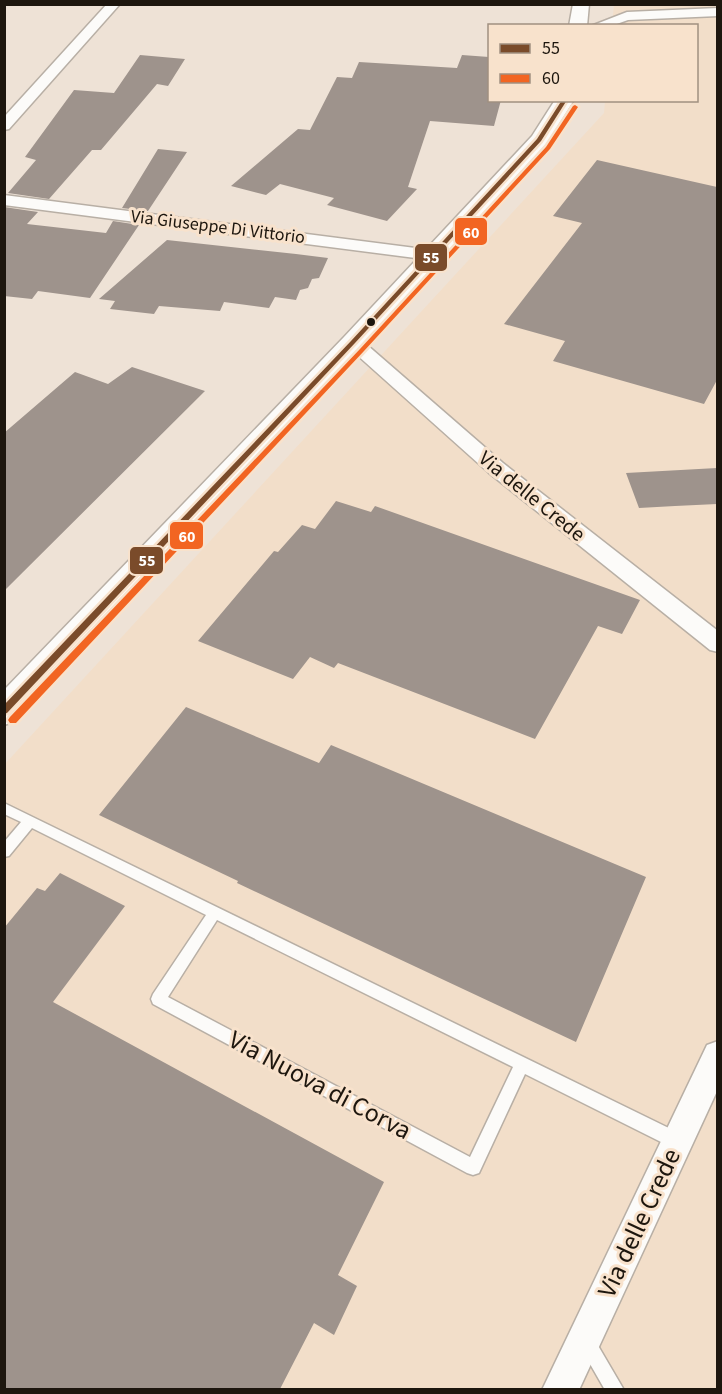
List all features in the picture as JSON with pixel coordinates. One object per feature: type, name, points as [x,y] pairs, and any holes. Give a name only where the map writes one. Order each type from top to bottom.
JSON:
[{"type":"main road","points":[[4,712],[353,342],[539,140],[564,102]]},
{"type":"street","points":[[4,126],[114,4]]},
{"type":"street","points":[[660,4],[717,12]]},
{"type":"street","points":[[588,15],[627,16],[717,12]]},
{"type":"street","name":"Via Giuseppe Di Vittorio","points":[[4,200],[431,255]]},
{"type":"street","name":"Via delle Crede","points":[[353,342],[495,468],[717,644]]},
{"type":"street","name":"Via delle Crede","points":[[560,1389],[717,1055]]},
{"type":"lane","points":[[4,808],[677,1141]]},
{"type":"lane","points":[[4,852],[30,820]]},
{"type":"lane","name":"Via Nuova di Corva","points":[[215,912],[158,999],[473,1167],[522,1064]]},
{"type":"lane","points":[[585,1339],[615,1389]]},
{"type":"shaded area","points":[[614,5],[717,5],[717,1389],[5,1389],[4,765],[604,113],[605,102],[698,102],[698,24],[612,24]]},
{"type":"building","points":[[140,55],[185,59],[168,86],[157,84],[101,150],[92,150],[49,199],[8,193],[36,160],[25,157],[74,90],[114,93]]},
{"type":"building","points":[[462,55],[488,57],[488,102],[500,102],[494,126],[430,121],[408,187],[417,189],[387,221],[327,205],[334,198],[280,184],[266,195],[231,186],[298,129],[310,130],[337,77],[352,78],[359,62],[457,68]]},
{"type":"building","points":[[158,149],[187,152],[148,211],[122,208]]},
{"type":"building","points":[[597,160],[717,187],[717,380],[704,404],[553,361],[565,341],[504,324],[582,223],[553,216]]},
{"type":"building","points":[[4,207],[38,212],[27,224],[106,233],[113,221],[139,225],[90,298],[38,291],[32,299],[4,296]]},
{"type":"building","points":[[167,240],[328,258],[319,278],[312,279],[308,288],[300,290],[296,300],[275,297],[269,308],[224,302],[220,311],[159,306],[154,314],[110,309],[115,301],[99,299]]},
{"type":"building","points":[[132,367],[205,391],[4,591],[4,433],[75,372],[108,384]]},
{"type":"building","points":[[717,468],[717,504],[639,508],[626,473]]},
{"type":"building","points":[[336,501],[371,512],[375,506],[640,600],[622,634],[598,626],[535,739],[338,663],[334,668],[310,657],[293,679],[198,641],[274,551],[278,552],[302,525],[315,529]]},
{"type":"building","points":[[186,707],[319,763],[331,745],[646,877],[576,1042],[237,883],[238,881],[99,815]]},
{"type":"building","points":[[60,873],[125,906],[53,1002],[384,1182],[338,1275],[357,1286],[334,1335],[314,1323],[280,1389],[4,1389],[4,928],[37,888],[45,891]]},
{"type":"transit line","name":"55","points":[[4,711],[353,342],[539,140],[564,102]]},
{"type":"transit line","name":"60","points":[[13,720],[362,350],[548,148],[575,107]]}]
